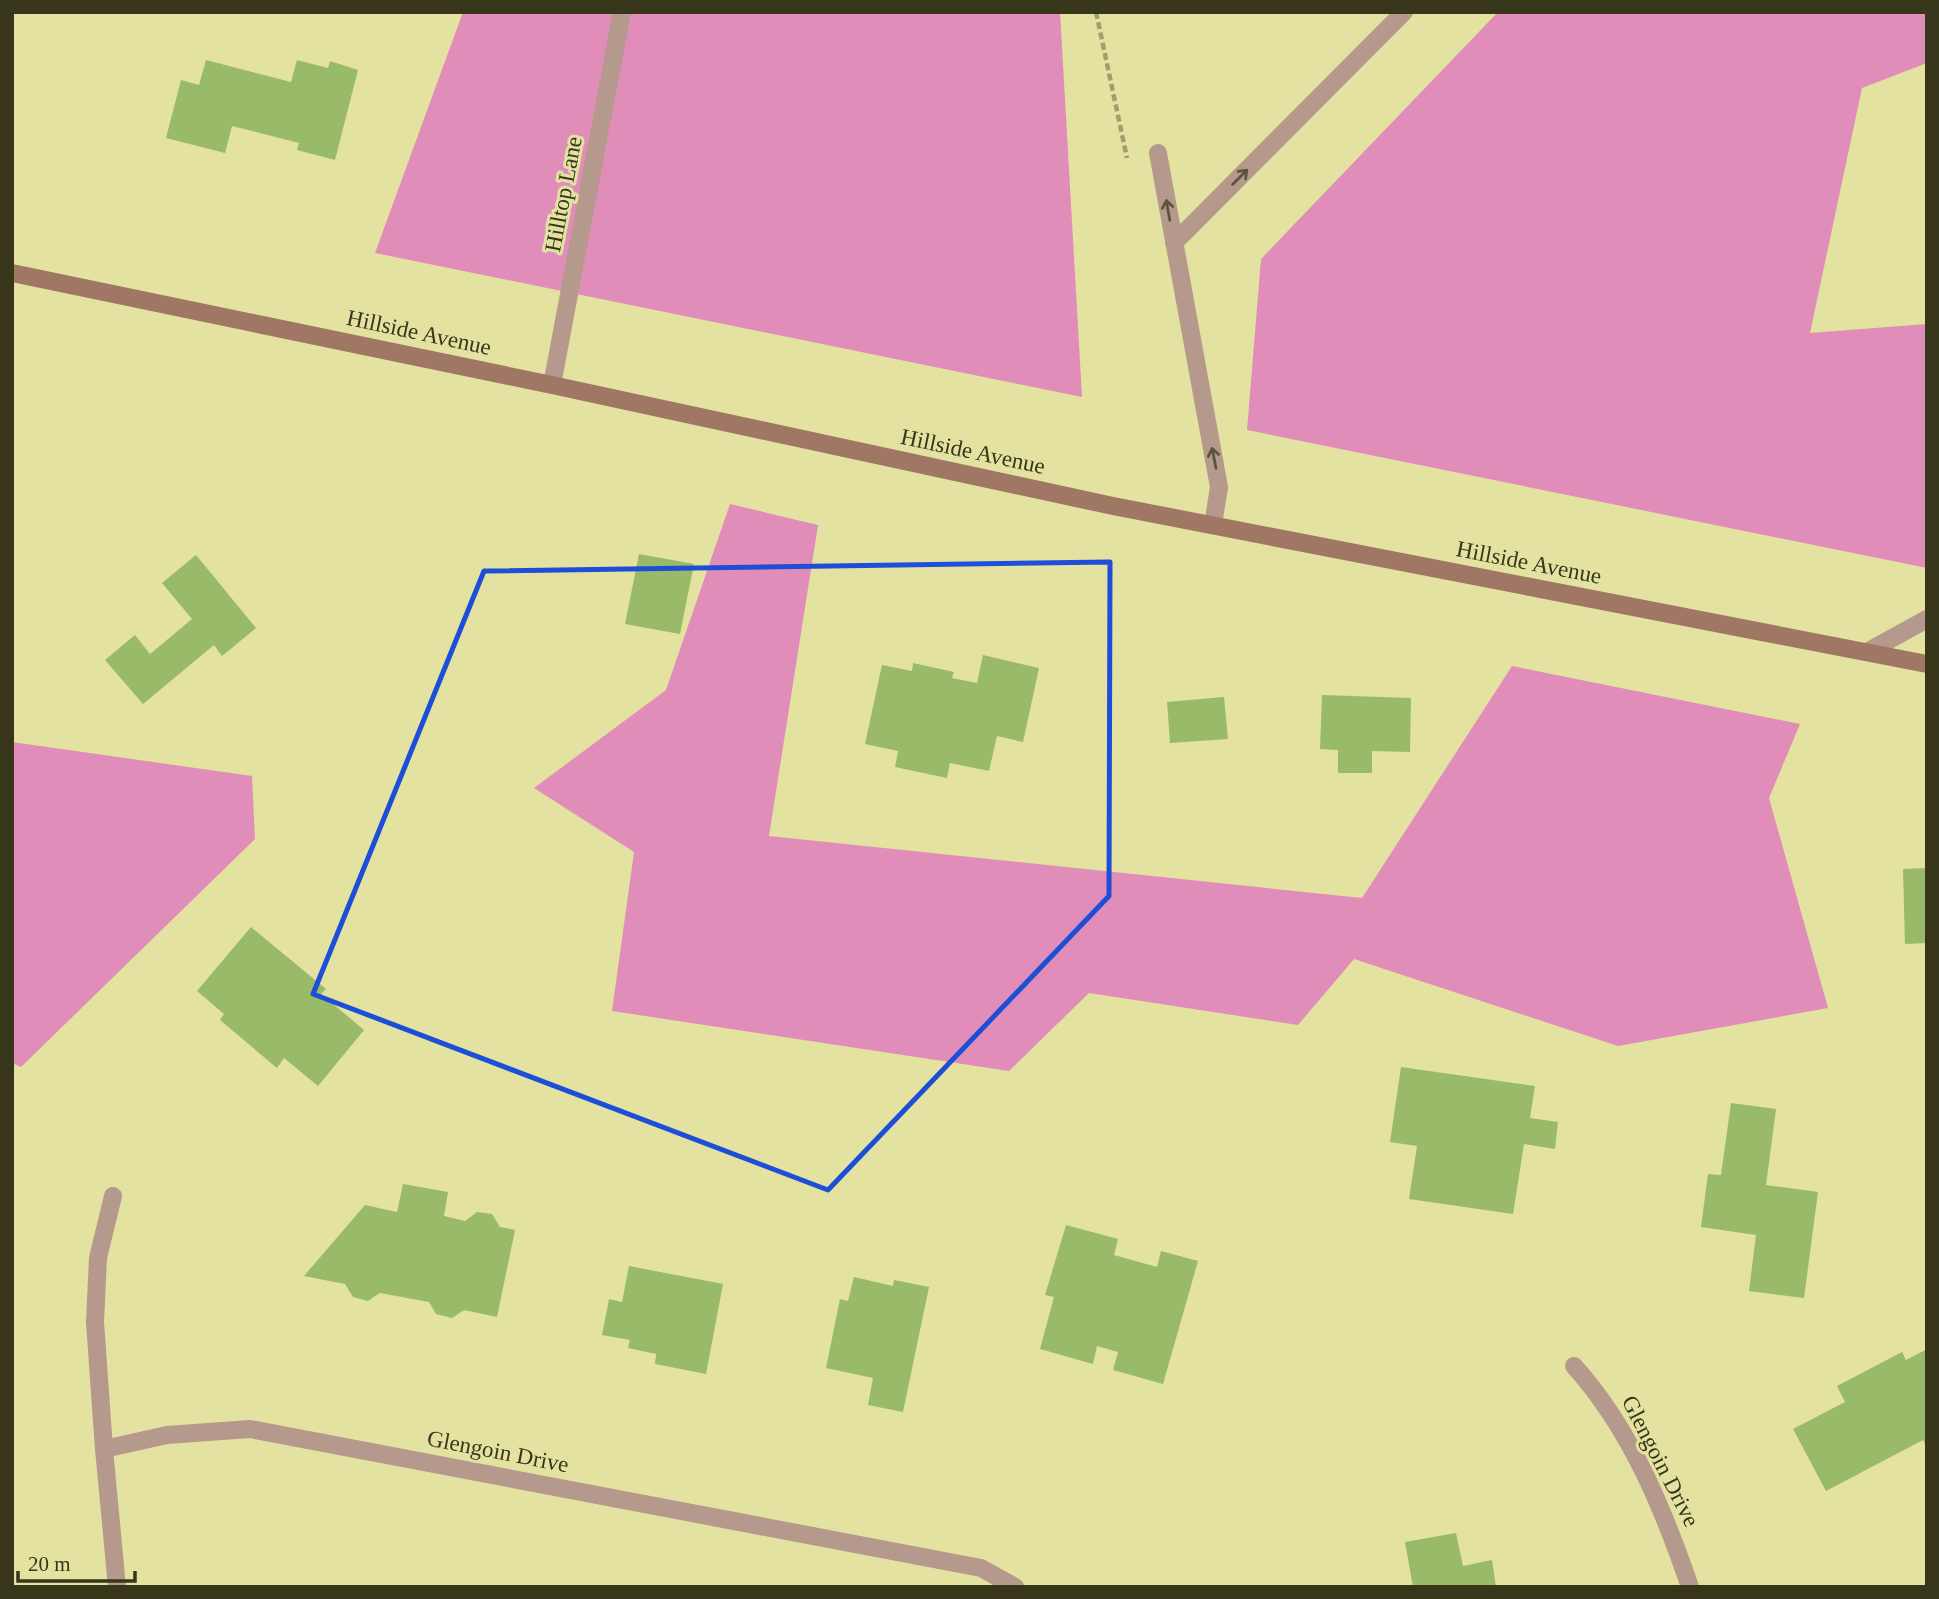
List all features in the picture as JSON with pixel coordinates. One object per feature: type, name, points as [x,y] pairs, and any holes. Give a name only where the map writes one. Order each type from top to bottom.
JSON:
[{"type":"main road","name":"Hillside Avenue","points":[[12,273],[552,384],[1213,525],[1927,664]]},
{"type":"street","name":"Hilltop Lane","points":[[552,384],[622,12]]},
{"type":"street","points":[[1174,243],[1404,12]]},
{"type":"street","points":[[1158,153],[1219,487],[1213,525]]},
{"type":"street","points":[[1867,652],[1927,619]]},
{"type":"street","points":[[113,1196],[98,1258],[94,1322],[117,1587]]},
{"type":"street","name":"Glengoin Drive","points":[[1574,1366],[1599,1393],[1632,1449],[1672,1534],[1690,1587]]},
{"type":"street","name":"Glengoin Drive","points":[[104,1448],[167,1435],[250,1429],[981,1568],[1015,1587]]},
{"type":"highlighted area","points":[[1110,562],[1109,896],[828,1190],[313,994],[484,571]]},
{"type":"shaded area","points":[[463,12],[1060,12],[1082,397],[375,253]]},
{"type":"shaded area","points":[[1498,12],[1927,12],[1927,63],[1862,88],[1810,333],[1927,324],[1927,568],[1247,430],[1261,259]]},
{"type":"shaded area","points":[[730,504],[818,525],[769,836],[1362,898],[1512,666],[1800,724],[1769,798],[1828,1008],[1618,1046],[1354,959],[1298,1025],[1089,993],[1009,1071],[612,1011],[634,852],[534,788],[666,690]]},
{"type":"shaded area","points":[[12,742],[252,776],[255,839],[21,1067],[12,1063]]},
{"type":"building","points":[[206,60],[291,82],[297,60],[328,68],[330,61],[358,70],[335,160],[297,150],[299,143],[232,126],[225,153],[166,138],[181,80],[199,85]]},
{"type":"building","points":[[639,554],[694,564],[680,634],[625,624]]},
{"type":"building","points":[[196,555],[256,628],[222,656],[214,645],[143,704],[105,660],[135,635],[150,654],[192,619],[162,583]]},
{"type":"building","points":[[983,655],[1039,668],[1023,742],[997,736],[989,771],[950,763],[947,778],[895,767],[898,751],[865,744],[882,665],[912,671],[913,663],[954,672],[952,678],[977,683]]},
{"type":"building","points":[[1322,695],[1411,698],[1410,752],[1372,751],[1372,773],[1338,773],[1338,750],[1320,749]]},
{"type":"building","points":[[1224,697],[1228,739],[1170,743],[1167,702]]},
{"type":"building","points":[[1927,868],[1927,943],[1905,944],[1903,869]]},
{"type":"building","points":[[251,927],[326,989],[321,994],[364,1030],[318,1086],[284,1058],[277,1068],[220,1020],[224,1014],[197,991]]},
{"type":"building","points":[[1401,1067],[1535,1086],[1530,1118],[1558,1122],[1555,1149],[1524,1144],[1513,1214],[1409,1199],[1417,1146],[1390,1142]]},
{"type":"building","points":[[1731,1103],[1776,1109],[1766,1185],[1818,1192],[1804,1298],[1749,1291],[1756,1235],[1701,1227],[1708,1174],[1721,1175]]},
{"type":"building","points":[[403,1184],[448,1192],[444,1216],[465,1221],[477,1212],[492,1214],[500,1227],[515,1230],[497,1317],[464,1310],[452,1318],[436,1314],[429,1302],[380,1293],[368,1301],[353,1297],[345,1284],[304,1276],[365,1205],[397,1212]]},
{"type":"building","points":[[1066,1225],[1118,1239],[1114,1255],[1157,1267],[1161,1251],[1198,1261],[1163,1384],[1113,1370],[1118,1352],[1097,1346],[1093,1364],[1040,1349],[1054,1297],[1045,1295]]},
{"type":"building","points":[[629,1266],[723,1284],[706,1374],[655,1364],[656,1354],[628,1348],[630,1340],[602,1335],[609,1299],[622,1302]]},
{"type":"building","points":[[854,1277],[893,1286],[894,1280],[929,1287],[903,1412],[868,1405],[873,1378],[826,1368],[840,1299],[848,1301]]},
{"type":"building","points":[[1927,1349],[1927,1447],[1923,1440],[1826,1491],[1793,1429],[1845,1402],[1837,1386],[1902,1352],[1906,1360]]},
{"type":"building","points":[[1456,1533],[1463,1566],[1492,1560],[1496,1587],[1413,1587],[1405,1542]]}]
